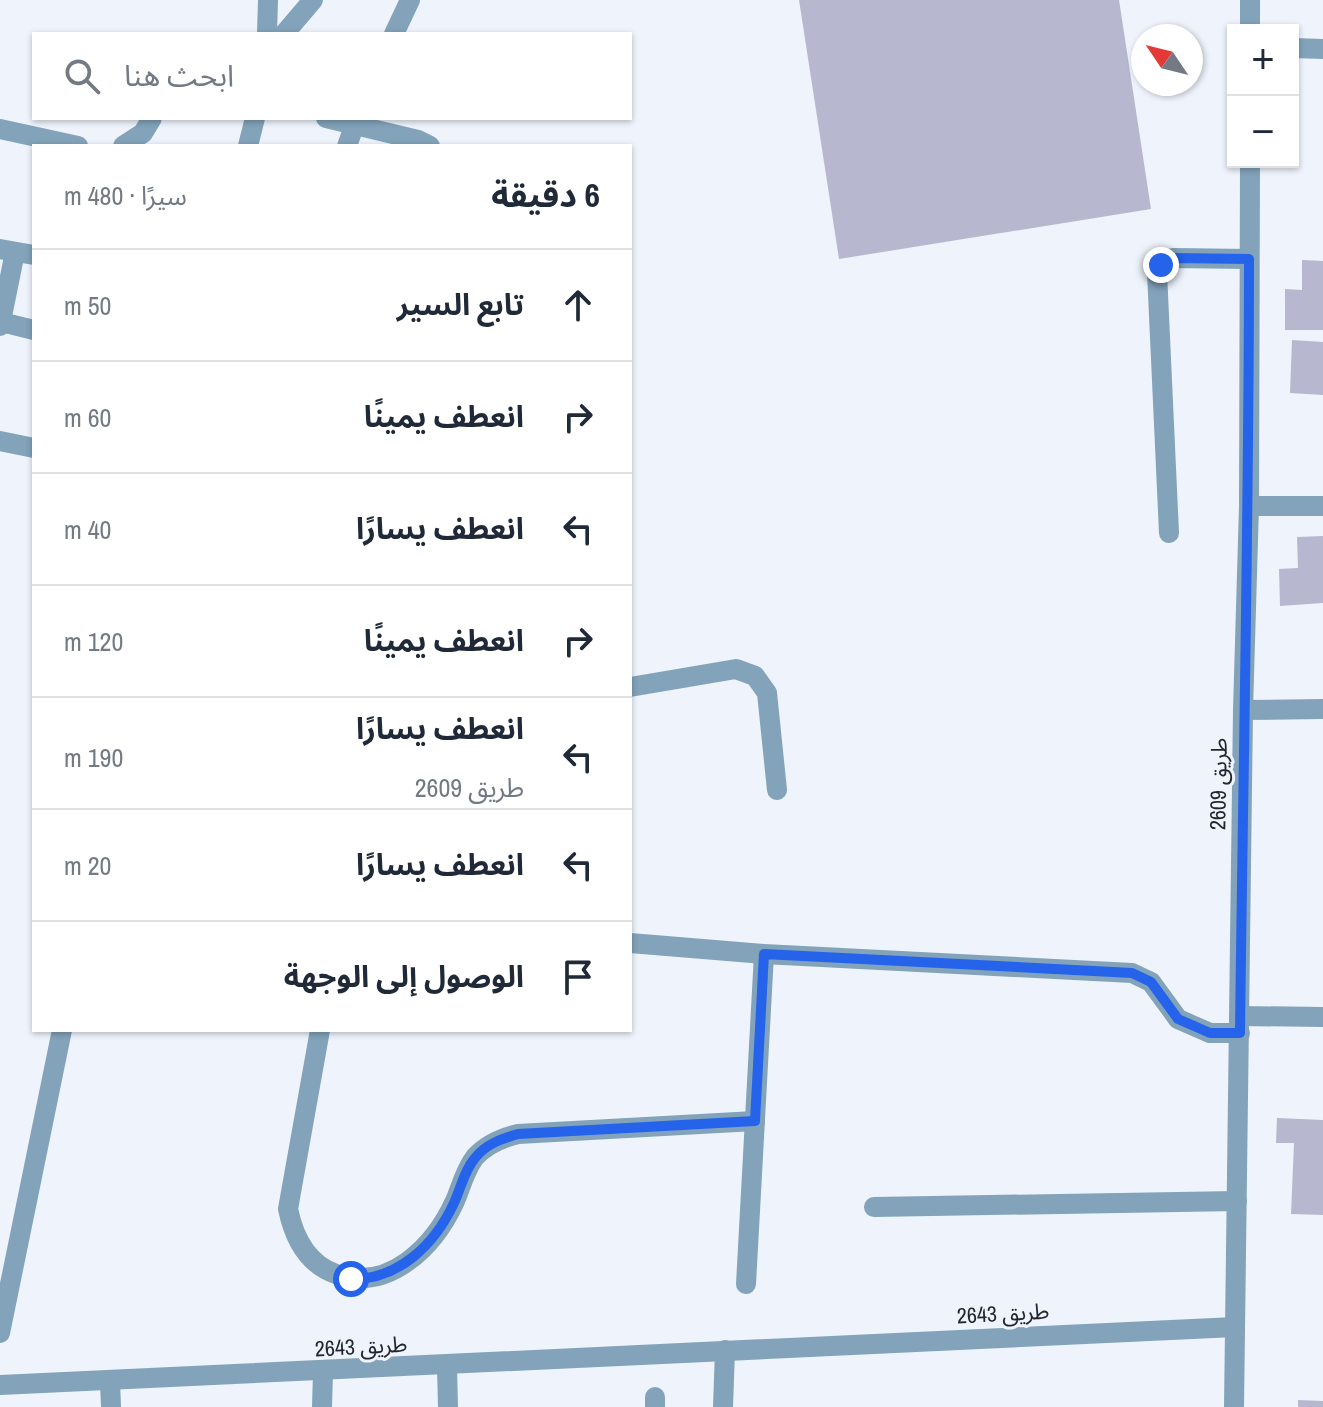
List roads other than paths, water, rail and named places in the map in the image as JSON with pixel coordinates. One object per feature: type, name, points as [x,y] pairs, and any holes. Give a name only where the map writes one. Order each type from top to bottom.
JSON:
[{"type":"street","points":[[267,32],[268,0]]},
{"type":"street","points":[[286,32],[313,0]]},
{"type":"street","points":[[395,32],[410,0]]},
{"type":"street","points":[[1250,0],[1250,24]]},
{"type":"street","points":[[1299,48],[1323,49]]},
{"type":"street","points":[[126,144],[143,133],[151,120]]},
{"type":"street","points":[[248,144],[254,120]]},
{"type":"street","points":[[348,144],[356,121],[426,144]]},
{"type":"street","points":[[0,129],[69,144]]},
{"type":"street","name":"طريق 2609","points":[[1234,1407],[1243,710],[1249,506],[1250,168]]},
{"type":"street","points":[[16,252],[1,324],[32,330]]},
{"type":"street","points":[[1169,533],[1157,272],[1167,260],[1173,258],[1249,259]]},
{"type":"street","points":[[0,441],[32,448]]},
{"type":"street","points":[[1249,506],[1323,506]]},
{"type":"street","points":[[632,687],[736,669],[755,676],[767,693],[777,790]]},
{"type":"street","points":[[1243,710],[1323,709]]},
{"type":"street","points":[[632,943],[764,954],[1132,973],[1151,982],[1178,1019],[1210,1033],[1240,1024],[1323,1017]]},
{"type":"street","points":[[746,1284],[764,954]]},
{"type":"street","points":[[0,1333],[62,1032]]},
{"type":"street","points":[[320,1032],[288,1209],[292,1229],[308,1255],[332,1273],[351,1279],[371,1280],[408,1262],[445,1219],[474,1158],[501,1139],[518,1134],[755,1121]]},
{"type":"street","points":[[874,1207],[1237,1201]]},
{"type":"street","name":"طريق 2643","points":[[0,1385],[1235,1327]]},
{"type":"street","points":[[723,1407],[725,1350]]},
{"type":"street","points":[[447,1366],[448,1407]]},
{"type":"street","points":[[322,1407],[323,1372]]},
{"type":"street","points":[[110,1381],[111,1407]]}]
